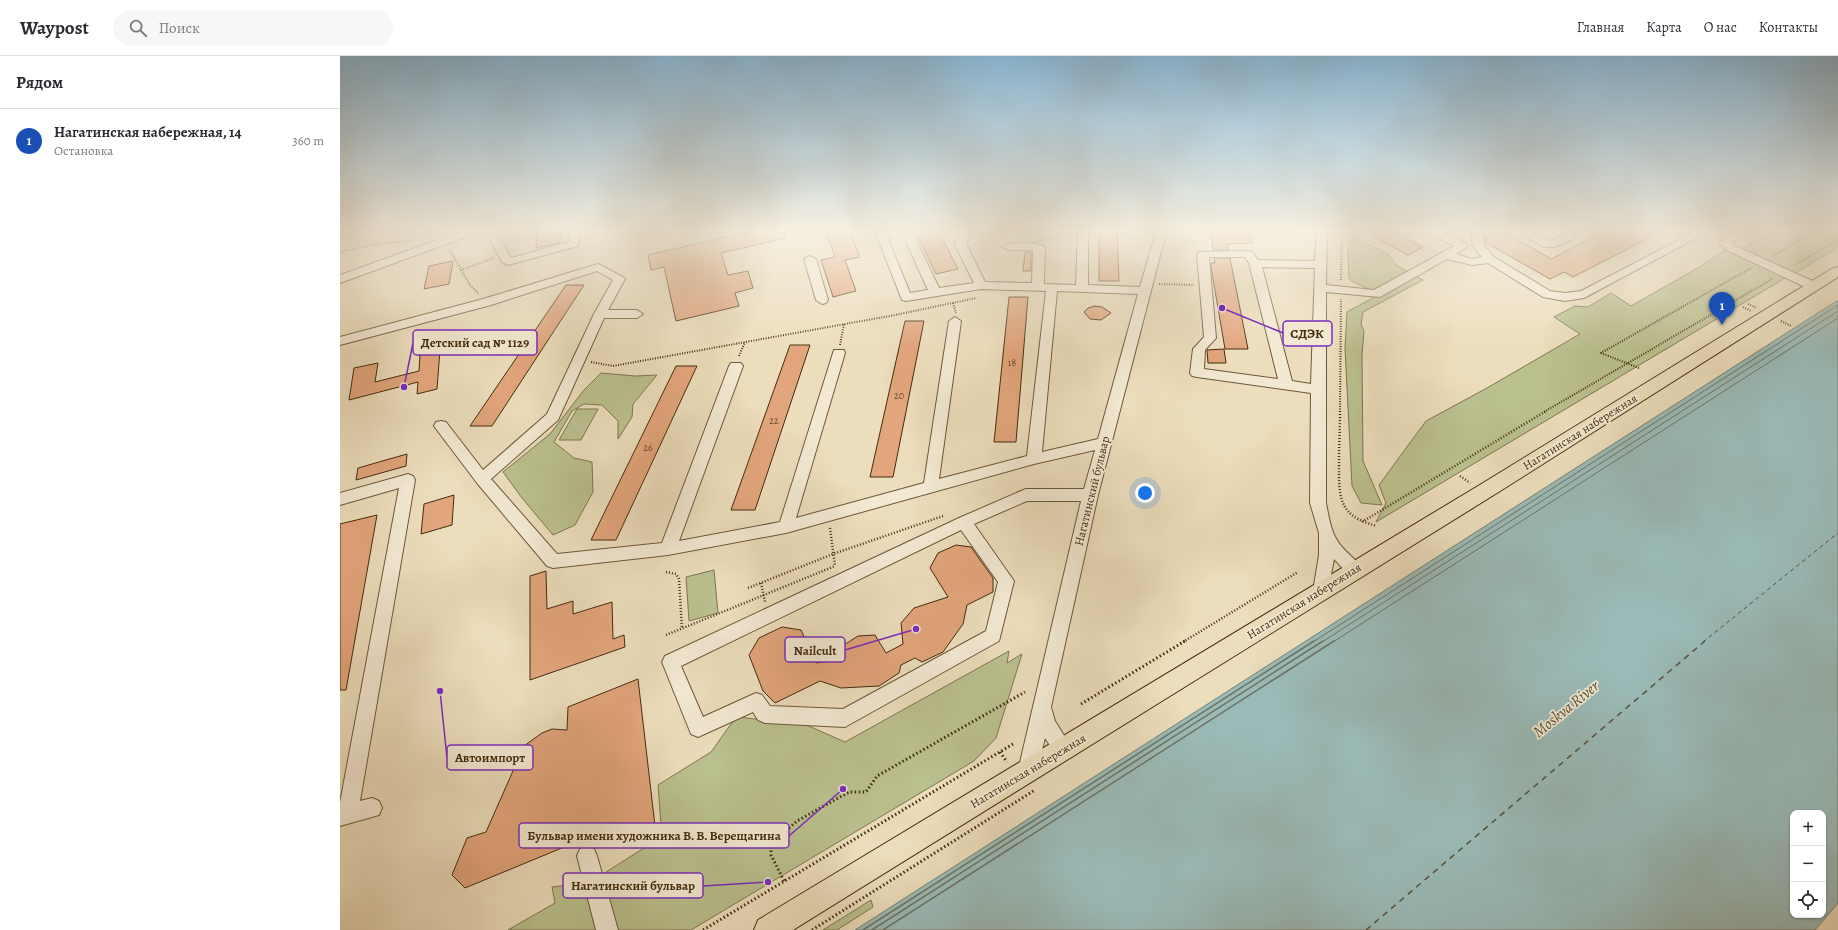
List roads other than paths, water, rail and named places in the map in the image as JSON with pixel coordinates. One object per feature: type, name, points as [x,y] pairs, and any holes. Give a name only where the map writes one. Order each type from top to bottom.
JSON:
[{"type":"main road","name":"Нагатинская набережная","points":[[768,930],[1490,488],[1838,271]]},
{"type":"street","points":[[340,279],[365,270]]},
{"type":"street","points":[[340,341],[487,302],[589,270]]},
{"type":"street","points":[[482,478],[552,417],[600,314],[619,279],[603,270]]},
{"type":"street","points":[[813,270],[822,300]]},
{"type":"street","points":[[895,270],[906,297],[935,293],[1038,286],[1146,291]]},
{"type":"street","points":[[924,270],[935,293]]},
{"type":"street","points":[[972,270],[981,291]]},
{"type":"street","points":[[1038,270],[1038,286]]},
{"type":"street","points":[[1082,270],[1082,287]]},
{"type":"street","name":"Нагатинский бульвар","points":[[1064,750],[1047,725],[1043,706],[1090,495],[1151,270]]},
{"type":"street","points":[[1204,270],[1210,338],[1199,349],[1197,373],[1286,384],[1318,390]]},
{"type":"street","points":[[1257,270],[1286,384]]},
{"type":"street","points":[[1321,270],[1318,390],[1318,503],[1324,529],[1327,555],[1321,591]]},
{"type":"street","points":[[1320,288],[1376,294],[1419,270]]},
{"type":"street","points":[[1508,270],[1547,294],[1565,297],[1584,294],[1630,270]]},
{"type":"street","points":[[1779,270],[1813,286]]},
{"type":"street","points":[[1034,459],[1052,287]]},
{"type":"street","points":[[600,314],[637,314]]},
{"type":"street","points":[[931,486],[955,321]]},
{"type":"street","points":[[786,527],[839,353]]},
{"type":"street","points":[[668,549],[736,366]]},
{"type":"street","points":[[441,426],[482,478],[553,561],[668,549],[786,527],[931,486],[1034,459],[1104,443]]},
{"type":"street","points":[[340,499],[408,480],[344,815],[372,808]]},
{"type":"street","points":[[958,518],[1006,582],[993,636],[845,718],[765,714],[756,702],[698,728],[670,662],[768,615],[836,574],[958,518],[1026,495],[1090,495]]},
{"type":"street","points":[[1324,529],[1335,550],[1355,570]]},
{"type":"street","points":[[1028,771],[1043,706]]},
{"type":"street","points":[[587,856],[607,930]]},
{"type":"water","name":"Moskva River","points":[[1838,300],[1838,903],[1826,917],[1826,810],[1790,810],[1790,918],[1825,918],[1815,930],[855,930]]},
{"type":"place","name":"СДЭК","points":[[1222,308]]},
{"type":"place","name":"Нагатинская набережная, 14","points":[[1722,325]]},
{"type":"place","name":"Детский сад № 1129","points":[[404,387]]},
{"type":"place","name":"Nailcult","points":[[916,629]]},
{"type":"place","name":"Автоимпорт","points":[[440,691]]},
{"type":"place","name":"Бульвар имени художника В. В. Верещагина","points":[[843,789]]},
{"type":"place","name":"Нагатинский бульвар","points":[[768,882]]}]
